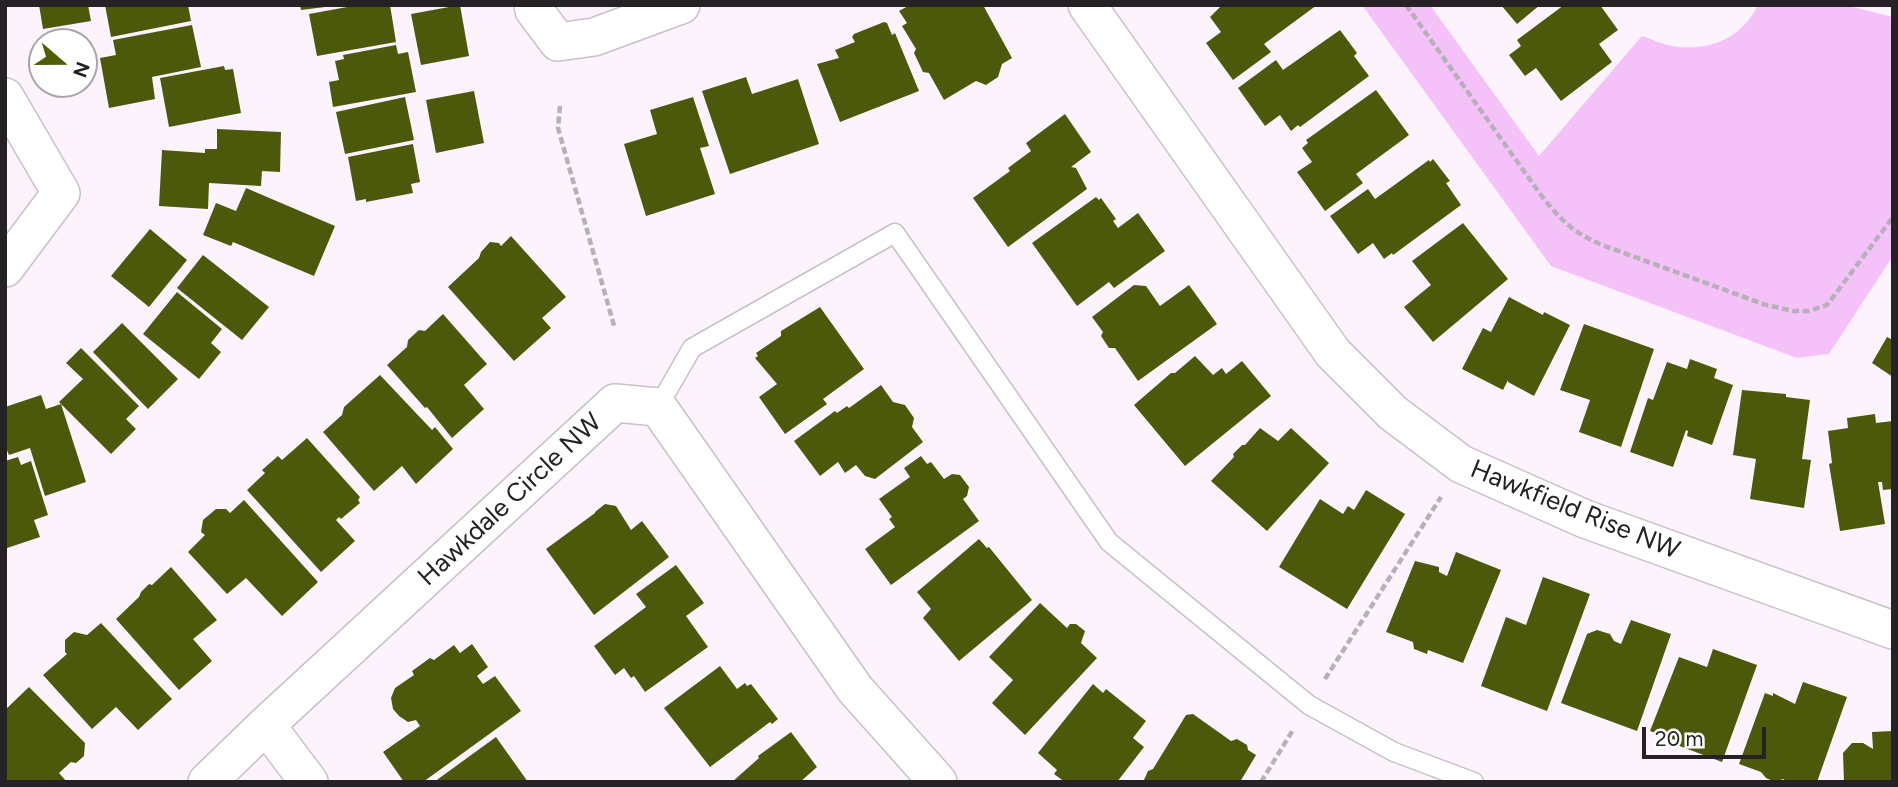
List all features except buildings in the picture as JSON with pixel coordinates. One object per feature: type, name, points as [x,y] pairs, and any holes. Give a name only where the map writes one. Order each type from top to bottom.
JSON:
[{"type":"street","points":[[533,5],[558,42],[594,37],[681,5]]},
{"type":"street","name":"Hawkfield Rise NW","points":[[1087,5],[1333,354],[1393,413],[1461,464],[1585,519],[1893,630]]},
{"type":"street","points":[[5,97],[61,193],[5,268]]},
{"type":"street","name":"Hawkdale Circle NW","points":[[207,782],[615,403],[658,407]]},
{"type":"street","points":[[658,407],[855,689],[938,782]]},
{"type":"street","points":[[266,725],[309,782]]},
{"type":"lane","points":[[658,407],[692,348],[895,233],[1109,542],[1309,705],[1394,752],[1474,782]]},
{"type":"path","points":[[1406,5],[1543,198],[1559,218],[1577,233],[1590,239],[1766,305],[1809,312],[1827,305],[1893,217]]},
{"type":"path","points":[[560,106],[558,128],[615,328]]},
{"type":"path","points":[[1261,782],[1446,491]]},
{"type":"shaded area","points":[[1362,5],[1430,5],[1539,156],[1642,36],[1679,47],[1704,46],[1736,33],[1758,5],[1845,5],[1893,17],[1893,256],[1829,354],[1797,358],[1551,266]]}]
